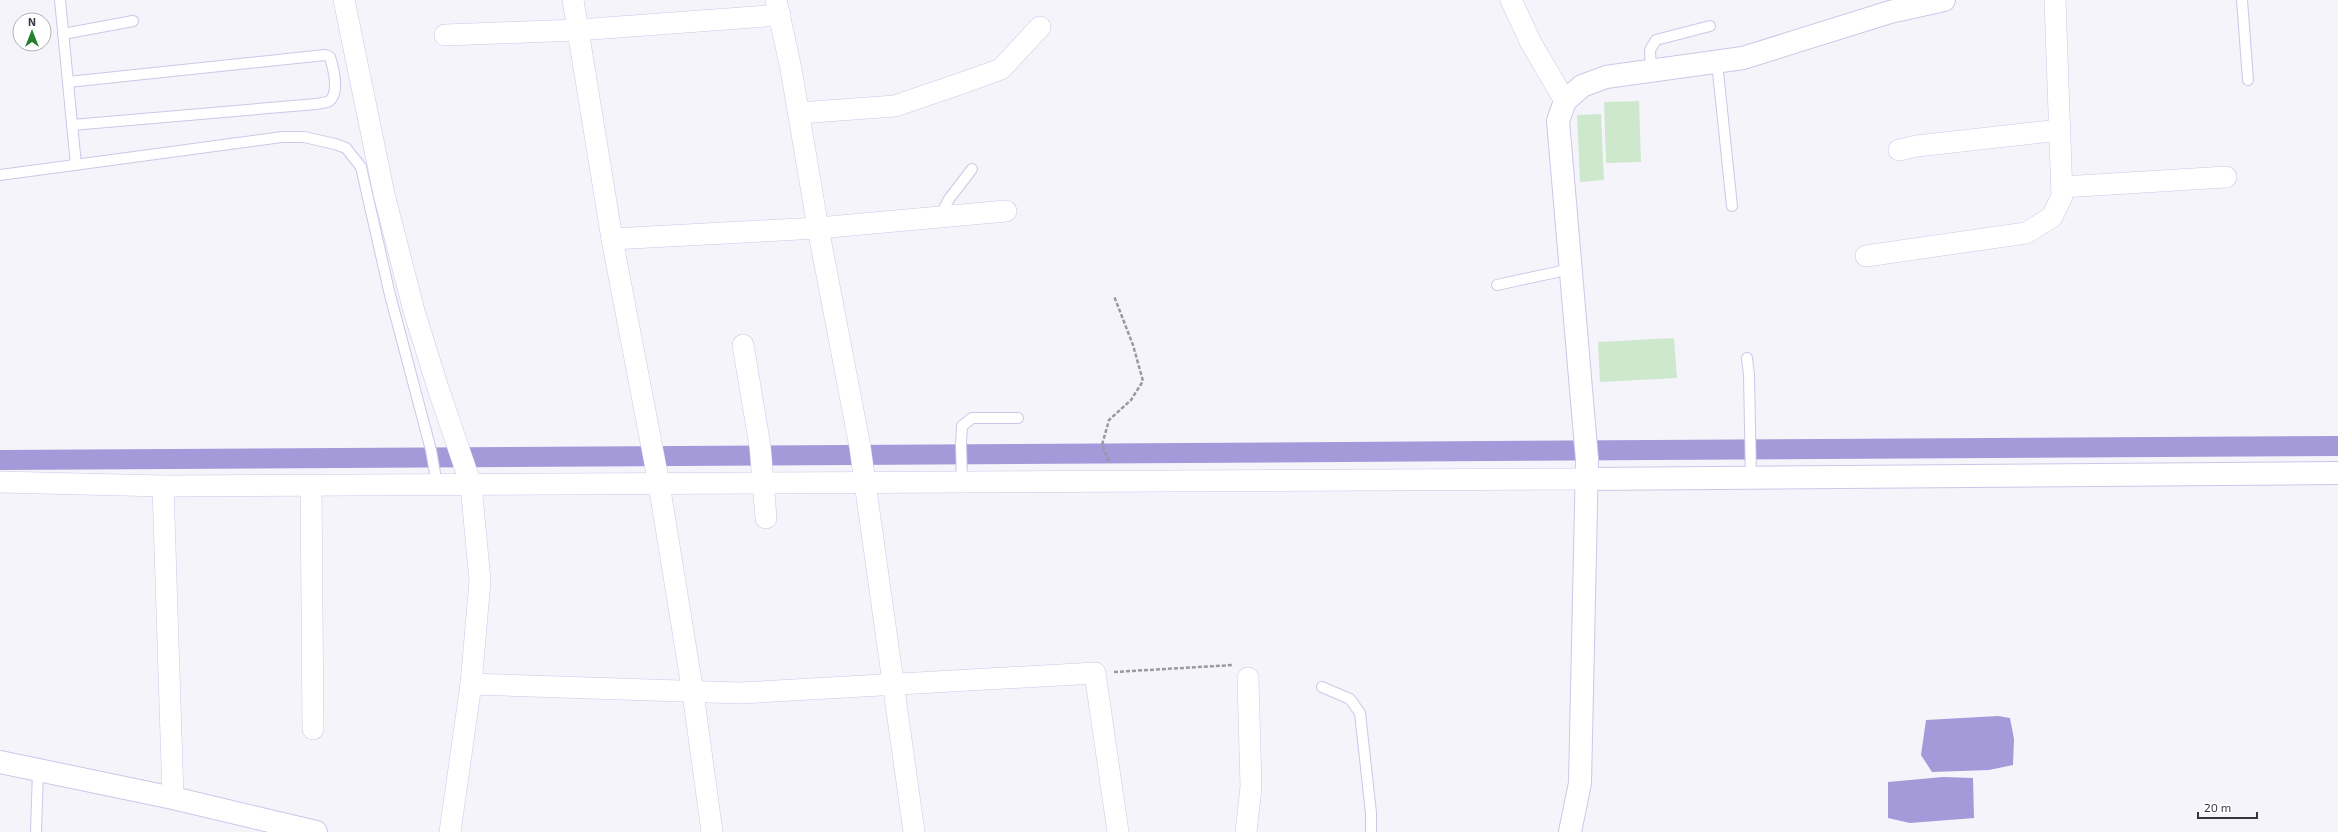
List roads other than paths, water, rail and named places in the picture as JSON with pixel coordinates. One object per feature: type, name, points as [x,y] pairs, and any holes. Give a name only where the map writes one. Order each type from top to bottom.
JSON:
[{"type":"street","points":[[344,0],[388,208],[414,311],[438,388],[469,477],[480,581],[471,684],[450,832]]},
{"type":"street","points":[[573,0],[612,238],[658,475],[693,693],[712,832]]},
{"type":"street","points":[[1511,0],[1531,43],[1566,101]]},
{"type":"street","points":[[1570,832],[1580,783],[1587,460],[1558,121],[1566,101],[1582,86],[1606,77],[1743,58],[1889,6],[1944,0]]},
{"type":"street","points":[[1866,256],[2026,233],[2052,218],[2062,196],[2056,0]]},
{"type":"street","points":[[445,36],[578,30],[778,8],[799,113],[818,228],[860,447],[914,832]]},
{"type":"street","points":[[799,113],[895,106],[968,81],[1002,68],[1040,27]]},
{"type":"street","points":[[1899,150],[1918,146],[2060,130]]},
{"type":"street","points":[[2062,187],[2226,177]]},
{"type":"street","points":[[612,238],[818,228],[1006,211]]},
{"type":"street","points":[[743,345],[760,446],[766,518]]},
{"type":"street","points":[[0,482],[163,486],[311,486],[469,477],[962,474],[1587,460],[1751,469],[2338,473]]},
{"type":"street","points":[[163,486],[173,798]]},
{"type":"street","points":[[311,486],[313,729]]},
{"type":"street","points":[[471,684],[693,693],[740,693],[1095,674],[1118,832]]},
{"type":"street","points":[[1246,832],[1251,787],[1248,678]]},
{"type":"street","points":[[0,762],[173,798],[262,825],[316,832]]},
{"type":"lane","points":[[60,0],[76,165]]},
{"type":"lane","points":[[2242,0],[2248,80]]},
{"type":"lane","points":[[63,34],[133,21]]},
{"type":"lane","points":[[1651,71],[1650,50],[1656,40],[1710,26]]},
{"type":"lane","points":[[68,82],[325,55],[330,57],[335,89],[333,97],[330,101],[316,104],[72,125]]},
{"type":"lane","points":[[1717,62],[1732,206]]},
{"type":"lane","points":[[0,175],[282,137],[304,138],[335,144],[346,148],[361,167],[390,294],[437,478]]},
{"type":"lane","points":[[940,216],[949,199],[972,169]]},
{"type":"lane","points":[[1497,284],[1571,269]]},
{"type":"lane","points":[[1747,358],[1750,374],[1751,469]]},
{"type":"lane","points":[[962,474],[962,426],[972,418],[1018,418]]},
{"type":"lane","points":[[1322,687],[1350,699],[1360,713],[1371,813],[1371,832]]},
{"type":"lane","points":[[36,832],[38,770]]},
{"type":"waterway","points":[[0,460],[2338,446]]}]
